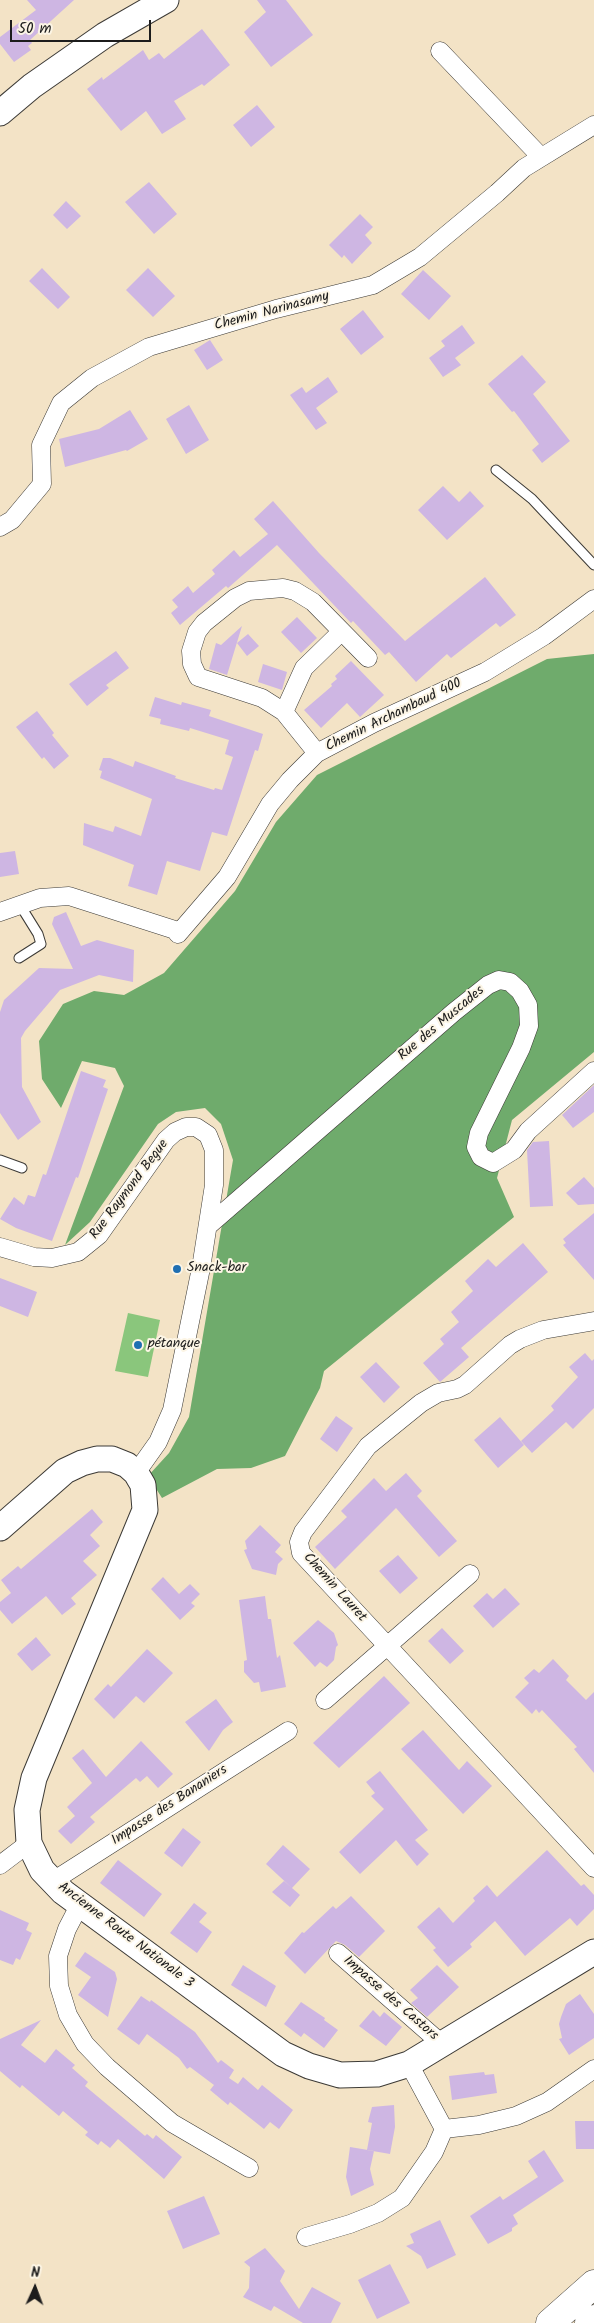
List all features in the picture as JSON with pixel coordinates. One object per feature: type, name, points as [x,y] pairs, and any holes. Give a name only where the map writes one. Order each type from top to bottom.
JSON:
[{"type":"highway","points":[[550,2323],[594,2284]]},
{"type":"highway","points":[[589,2323],[594,2319]]},
{"type":"main road","points":[[0,113],[32,86],[105,35],[166,0]]},
{"type":"main road","points":[[0,1528],[66,1471],[82,1463],[97,1459],[112,1459],[127,1464],[136,1473]]},
{"type":"main road","name":"Ancienne Route Nationale 3","points":[[136,1473],[143,1485],[145,1510],[34,1778],[27,1810],[29,1843],[42,1870],[80,1904],[283,2054],[309,2066],[340,2075],[377,2074],[409,2064],[594,1952]]},
{"type":"street","points":[[440,51],[541,157]]},
{"type":"street","name":"Chemin Narinasamy","points":[[0,527],[12,520],[42,484],[41,445],[61,403],[92,378],[149,347],[276,309],[373,286],[420,257],[524,168],[594,125]]},
{"type":"street","points":[[317,753],[284,712],[262,698],[202,679],[192,664],[192,641],[204,623],[224,606],[249,591],[283,588],[295,591],[313,602],[368,658]]},
{"type":"street","name":"Chemin Archambaud 400","points":[[0,912],[40,898],[69,896],[175,930],[178,934],[228,877],[270,804],[290,780],[317,753],[374,723],[485,672],[544,636],[594,599]]},
{"type":"street","points":[[284,712],[304,668],[341,632]]},
{"type":"street","name":"Rue des Muscades","points":[[208,1226],[454,1012],[499,980],[510,982],[520,991],[528,1005],[529,1026],[521,1048],[479,1133],[476,1147],[481,1157],[493,1163],[514,1150],[528,1131],[594,1071]]},
{"type":"street","name":"Rue Raymond Begue","points":[[0,1247],[34,1257],[52,1258],[70,1255],[86,1248],[99,1235],[166,1140],[175,1132],[186,1127],[196,1127],[208,1135],[214,1150],[214,1185],[208,1226],[172,1410],[158,1442],[136,1473]]},
{"type":"street","name":"Chemin Lauret","points":[[594,1321],[543,1330],[520,1339],[510,1345],[465,1385],[421,1402],[368,1446],[303,1532],[299,1542],[302,1553],[594,1868]]},
{"type":"street","points":[[325,1700],[470,1574]]},
{"type":"street","name":"Impasse des Bananiers","points":[[53,1881],[288,1731]]},
{"type":"street","points":[[0,1865],[29,1843]]},
{"type":"street","points":[[80,1904],[67,1929],[58,1956],[58,1963],[60,1986],[68,2015],[85,2044],[107,2068],[172,2123],[249,2168]]},
{"type":"street","name":"Impasse des Castors","points":[[338,1953],[443,2045]]},
{"type":"street","points":[[409,2064],[444,2129]]},
{"type":"street","points":[[444,2129],[479,2125],[516,2116],[547,2102],[594,2070]]},
{"type":"street","points":[[306,2237],[350,2224],[378,2213],[402,2198],[434,2152],[444,2129]]},
{"type":"lane","points":[[496,470],[532,499],[594,565]]},
{"type":"lane","points":[[19,958],[41,944],[38,934],[20,905]]},
{"type":"lane","points":[[0,1160],[22,1168]]},
{"type":"green space","points":[[594,654],[594,1052],[512,1120],[497,1178],[514,1217],[324,1371],[320,1388],[285,1456],[251,1468],[217,1469],[162,1498],[148,1476],[169,1453],[189,1417],[233,1160],[221,1124],[205,1108],[176,1112],[158,1124],[90,1222],[65,1245],[124,1086],[115,1068],[82,1061],[61,1108],[42,1079],[39,1041],[63,1004],[94,991],[124,995],[164,973],[235,891],[276,822],[317,775],[547,659]]},
{"type":"green space","name":"pétanque","points":[[128,1313],[160,1320],[148,1377],[115,1371]]},
{"type":"building","points":[[27,0],[74,0],[30,40],[32,43],[28,46],[31,50],[14,62],[0,44],[0,37],[36,10]]},
{"type":"building","points":[[257,0],[286,0],[313,35],[271,67],[244,32],[266,12]]},
{"type":"building","points":[[202,29],[230,65],[204,86],[202,84],[174,101],[186,119],[162,134],[146,111],[121,131],[87,89],[102,77],[103,80],[143,50],[149,60],[159,53],[164,59]]},
{"type":"building","points":[[257,105],[275,127],[251,147],[233,125]]},
{"type":"building","points":[[149,182],[177,214],[154,234],[125,202]]},
{"type":"building","points":[[66,201],[81,216],[67,229],[53,215]]},
{"type":"building","points":[[360,214],[373,227],[365,235],[372,243],[352,264],[344,255],[342,258],[329,245]]},
{"type":"building","points":[[42,268],[70,297],[58,309],[29,281]]},
{"type":"building","points":[[148,268],[175,296],[153,317],[126,290]]},
{"type":"building","points":[[423,270],[451,296],[429,320],[401,294]]},
{"type":"building","points":[[363,310],[384,337],[361,355],[340,329]]},
{"type":"building","points":[[462,325],[475,343],[455,358],[461,365],[443,377],[429,358],[445,346],[441,341]]},
{"type":"building","points":[[210,340],[223,360],[207,370],[194,350]]},
{"type":"building","points":[[522,355],[546,382],[533,394],[570,441],[542,463],[532,450],[539,444],[514,411],[512,412],[488,384]]},
{"type":"building","points":[[328,377],[338,392],[316,408],[327,423],[316,430],[290,395],[302,387],[306,393]]},
{"type":"building","points":[[189,405],[209,440],[186,454],[166,419]]},
{"type":"building","points":[[130,410],[148,439],[127,451],[65,467],[59,439],[99,429]]},
{"type":"building","points":[[443,486],[459,502],[470,491],[484,506],[447,540],[418,510]]},
{"type":"building","points":[[273,501],[319,553],[405,641],[485,577],[516,615],[500,627],[496,623],[451,658],[447,654],[416,682],[389,652],[385,655],[353,621],[351,623],[277,545],[228,588],[226,586],[180,625],[171,613],[178,607],[172,600],[188,586],[193,593],[215,574],[212,570],[234,550],[240,557],[268,534],[254,519]]},
{"type":"building","points":[[297,617],[317,638],[301,653],[281,632]]},
{"type":"building","points":[[242,626],[227,675],[209,669],[216,643],[221,645]]},
{"type":"building","points":[[248,634],[259,646],[247,656],[237,643]]},
{"type":"building","points":[[116,651],[129,668],[106,685],[109,688],[87,706],[69,684]]},
{"type":"building","points":[[351,661],[384,695],[360,717],[347,703],[321,728],[304,710],[332,686],[331,684],[337,679],[335,676]]},
{"type":"building","points":[[263,664],[287,672],[282,690],[258,682]]},
{"type":"building","points":[[155,697],[181,705],[182,702],[211,710],[209,716],[263,734],[258,751],[255,750],[227,836],[212,832],[200,871],[167,861],[157,895],[128,886],[134,865],[83,845],[84,823],[113,832],[115,826],[141,836],[152,799],[100,778],[102,771],[99,770],[103,758],[110,758],[133,767],[135,761],[176,776],[175,778],[214,790],[215,788],[222,790],[233,757],[225,754],[229,740],[190,728],[189,731],[160,724],[161,719],[149,716]]},
{"type":"building","points":[[37,711],[54,733],[52,735],[69,756],[54,769],[44,757],[42,759],[16,727]]},
{"type":"building","points":[[15,851],[19,874],[0,877],[0,853]]},
{"type":"building","points":[[66,912],[81,946],[97,940],[134,950],[133,982],[99,975],[60,990],[25,1031],[21,1038],[22,1087],[41,1122],[18,1140],[0,1113],[0,1012],[4,1000],[39,968],[73,969],[52,924],[54,917]]},
{"type":"building","points":[[81,1071],[106,1080],[103,1087],[108,1089],[78,1178],[76,1177],[52,1241],[16,1228],[0,1219],[14,1197],[24,1205],[28,1195],[35,1197],[43,1174],[46,1175]]},
{"type":"building","points":[[594,1085],[594,1112],[573,1128],[562,1115]]},
{"type":"building","points":[[549,1141],[553,1206],[530,1207],[527,1150],[533,1142]]},
{"type":"building","points":[[584,1177],[594,1188],[594,1204],[578,1205],[566,1193]]},
{"type":"building","points":[[594,1213],[594,1280],[563,1245],[566,1243],[563,1239]]},
{"type":"building","points":[[523,1243],[548,1272],[461,1348],[469,1357],[440,1382],[423,1363],[444,1344],[440,1339],[459,1322],[451,1312],[473,1291],[465,1281],[488,1259],[496,1267]]},
{"type":"building","points":[[0,1278],[37,1292],[28,1317],[0,1306]]},
{"type":"building","points":[[585,1353],[592,1361],[594,1359],[594,1408],[573,1429],[566,1422],[532,1453],[521,1441],[554,1410],[551,1406],[578,1377],[569,1367]]},
{"type":"building","points":[[376,1362],[400,1387],[384,1403],[360,1377]]},
{"type":"building","points":[[336,1416],[353,1428],[337,1452],[320,1439]]},
{"type":"building","points":[[500,1417],[524,1445],[498,1468],[474,1440]]},
{"type":"building","points":[[406,1473],[422,1491],[417,1496],[457,1541],[439,1557],[396,1508],[335,1569],[315,1547],[347,1517],[341,1511],[374,1478],[386,1491]]},
{"type":"building","points":[[92,1509],[103,1522],[90,1535],[100,1546],[83,1561],[97,1575],[71,1598],[76,1604],[62,1615],[46,1596],[12,1624],[0,1610],[0,1602],[11,1593],[1,1580],[18,1566],[21,1569]]},
{"type":"building","points":[[260,1525],[281,1545],[275,1552],[283,1559],[278,1564],[276,1575],[252,1569],[244,1550],[247,1549],[245,1541]]},
{"type":"building","points":[[398,1555],[418,1578],[400,1594],[379,1571]]},
{"type":"building","points":[[163,1577],[179,1594],[190,1584],[200,1594],[191,1603],[195,1606],[180,1620],[151,1589]]},
{"type":"building","points":[[505,1588],[520,1604],[493,1628],[473,1606],[487,1593],[493,1599]]},
{"type":"building","points":[[265,1596],[268,1619],[271,1619],[277,1658],[280,1655],[286,1687],[261,1692],[259,1682],[254,1683],[244,1672],[244,1661],[247,1660],[239,1600]]},
{"type":"building","points":[[318,1620],[334,1633],[338,1645],[334,1660],[327,1667],[320,1662],[315,1667],[293,1643]]},
{"type":"building","points":[[442,1628],[464,1651],[450,1664],[428,1641]]},
{"type":"building","points":[[36,1637],[51,1655],[32,1671],[17,1654]]},
{"type":"building","points":[[147,1649],[173,1673],[144,1703],[136,1696],[114,1719],[94,1699],[108,1684],[111,1687]]},
{"type":"building","points":[[553,1659],[569,1676],[566,1680],[586,1700],[594,1692],[594,1773],[574,1749],[577,1747],[542,1710],[539,1713],[536,1709],[532,1714],[515,1697],[529,1683],[524,1678],[534,1669],[539,1673]]},
{"type":"building","points":[[384,1676],[410,1703],[339,1768],[313,1743]]},
{"type":"building","points":[[216,1699],[233,1722],[223,1730],[209,1751],[185,1722]]},
{"type":"building","points":[[423,1730],[459,1770],[467,1761],[492,1786],[463,1814],[401,1749]]},
{"type":"building","points":[[141,1741],[173,1774],[158,1788],[147,1776],[140,1782],[136,1778],[90,1817],[95,1822],[71,1844],[58,1831],[75,1816],[67,1807],[92,1783],[72,1758],[83,1749],[106,1777]]},
{"type":"building","points":[[380,1771],[428,1830],[415,1840],[429,1854],[417,1866],[396,1840],[360,1874],[339,1852],[384,1809],[371,1796],[375,1793],[366,1782]]},
{"type":"building","points":[[183,1828],[201,1842],[182,1867],[164,1853]]},
{"type":"building","points":[[283,1845],[310,1869],[292,1888],[266,1864]]},
{"type":"building","points":[[547,1850],[581,1886],[584,1884],[594,1895],[594,1909],[577,1926],[570,1918],[525,1956],[495,1921],[470,1944],[472,1947],[448,1967],[433,1950],[436,1948],[417,1927],[439,1907],[453,1923],[475,1901],[473,1898],[487,1885],[497,1897]]},
{"type":"building","points":[[118,1860],[162,1894],[144,1917],[100,1883]]},
{"type":"building","points":[[284,1881],[300,1895],[290,1907],[272,1892]]},
{"type":"building","points":[[351,1896],[385,1931],[359,1957],[345,1945],[336,1941],[305,1974],[284,1953],[302,1932],[304,1933],[333,1906],[336,1909]]},
{"type":"building","points":[[194,1903],[207,1913],[199,1922],[212,1932],[197,1953],[170,1933]]},
{"type":"building","points":[[0,1910],[29,1923],[26,1930],[32,1933],[20,1960],[16,1958],[13,1965],[0,1960]]},
{"type":"building","points":[[85,1952],[115,1972],[117,1979],[108,2017],[78,1995],[91,1977],[75,1966]]},
{"type":"building","points":[[243,1965],[276,1986],[266,2007],[231,1985]]},
{"type":"building","points":[[437,1965],[459,1987],[427,2017],[411,2003],[418,1998],[410,1990]]},
{"type":"building","points":[[580,1994],[594,2014],[594,2038],[569,2055],[559,2039],[562,2038],[559,2024],[566,2004]]},
{"type":"building","points":[[141,1996],[150,2002],[151,2000],[195,2032],[218,2063],[221,2060],[234,2070],[229,2078],[238,2084],[243,2077],[258,2090],[262,2085],[293,2110],[279,2129],[270,2122],[264,2129],[230,2102],[228,2105],[210,2090],[214,2085],[190,2067],[187,2069],[179,2058],[147,2034],[139,2045],[117,2029]]},
{"type":"building","points":[[301,2002],[325,2018],[324,2020],[338,2030],[324,2048],[304,2033],[301,2037],[284,2024]]},
{"type":"building","points":[[373,2010],[380,2017],[384,2012],[402,2027],[386,2046],[359,2026]]},
{"type":"building","points":[[41,2020],[21,2045],[45,2063],[56,2049],[75,2065],[72,2068],[88,2082],[85,2086],[145,2136],[147,2134],[153,2139],[156,2135],[182,2157],[164,2179],[118,2139],[110,2148],[101,2141],[98,2145],[85,2135],[88,2132],[63,2111],[59,2116],[22,2085],[20,2088],[0,2071],[0,2039]]},
{"type":"building","points":[[484,2072],[485,2075],[494,2074],[497,2093],[452,2100],[449,2076]]},
{"type":"building","points":[[394,2105],[395,2127],[390,2154],[367,2150],[372,2123],[368,2122],[372,2107]]},
{"type":"building","points":[[575,2121],[594,2121],[594,2149],[576,2149]]},
{"type":"building","points":[[350,2147],[374,2151],[370,2169],[374,2185],[351,2196],[346,2177]]},
{"type":"building","points":[[544,2150],[564,2181],[513,2215],[518,2224],[512,2228],[512,2231],[488,2244],[470,2216],[500,2196],[503,2200],[538,2177],[528,2161]]},
{"type":"building","points":[[204,2196],[220,2234],[183,2249],[167,2211]]},
{"type":"building","points":[[440,2220],[456,2255],[427,2269],[421,2256],[406,2246],[414,2243],[410,2234]]},
{"type":"building","points":[[265,2248],[285,2271],[280,2281],[299,2309],[312,2287],[341,2303],[331,2323],[303,2323],[274,2306],[271,2311],[243,2297],[249,2288],[250,2267],[244,2262]]},
{"type":"building","points":[[390,2264],[410,2303],[377,2319],[358,2280]]},
{"type":"place","name":"Snack-bar","points":[[177,1269]]},
{"type":"place","name":"pétanque","points":[[138,1345]]}]
